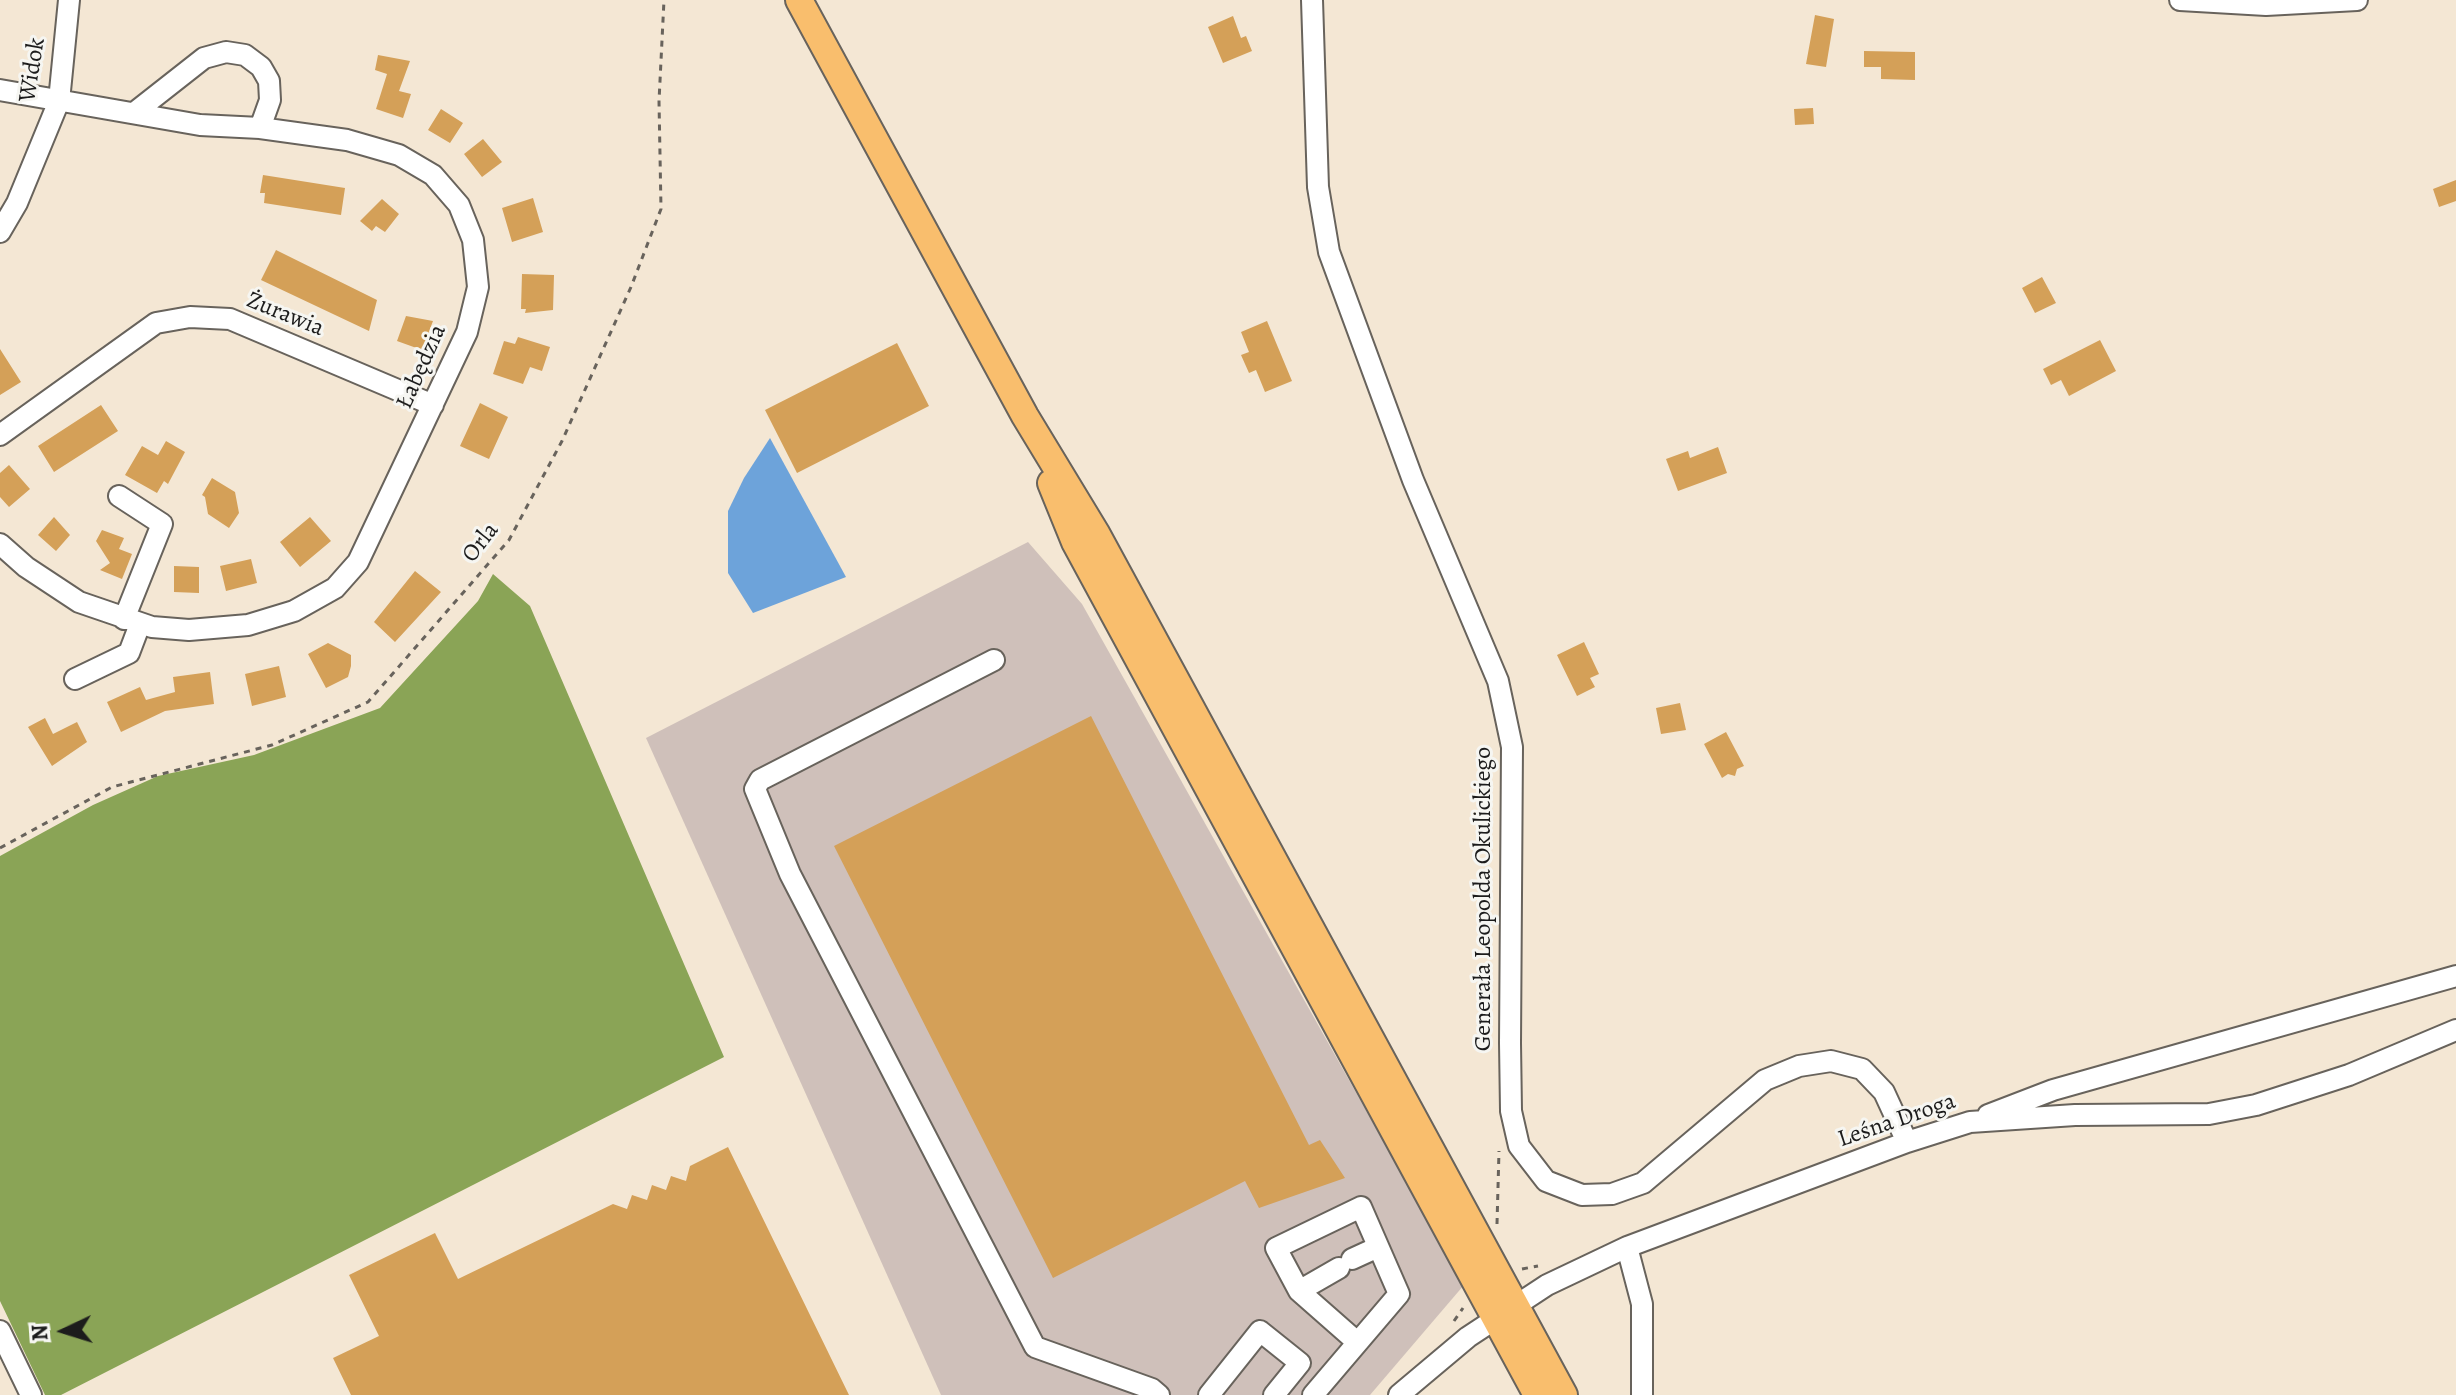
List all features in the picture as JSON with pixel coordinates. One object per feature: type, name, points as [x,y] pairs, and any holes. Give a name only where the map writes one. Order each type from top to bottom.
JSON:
[{"type":"main road","points":[[799,0],[1025,416],[1096,533],[1517,1303],[1541,1357],[1564,1395]]},
{"type":"main road","points":[[1025,416],[1075,542],[1324,995],[1537,1395]]},
{"type":"street","name":"Widok","points":[[0,232],[17,203],[59,101],[69,0]]},
{"type":"street","name":"Generała Leopolda Okulickiego","points":[[1312,0],[1318,187],[1329,252],[1413,480],[1498,681],[1512,747],[1510,1070],[1511,1111],[1519,1146],[1546,1181],[1582,1195],[1612,1194],[1643,1183],[1765,1080],[1799,1066],[1831,1061],[1862,1069],[1884,1092],[1907,1142]]},
{"type":"street","points":[[2180,0],[2266,5],[2357,0]]},
{"type":"street","points":[[134,113],[204,58],[226,52],[245,55],[261,67],[269,81],[270,100],[260,128]]},
{"type":"street","name":"Łabędzia","points":[[0,90],[200,125],[260,128],[347,140],[399,155],[433,175],[459,205],[473,240],[478,287],[467,332],[358,562],[335,588],[294,611],[248,625],[189,630],[132,621],[79,602],[26,567],[0,544]]},
{"type":"street","name":"Żurawia","points":[[0,435],[156,323],[190,317],[230,319],[433,405]]},
{"type":"street","points":[[75,679],[129,653],[132,621],[162,524],[119,496]]},
{"type":"street","points":[[994,660],[760,780],[755,789],[790,874],[1035,1347],[1152,1389],[1159,1395]]},
{"type":"street","points":[[1970,1122],[2053,1090],[2456,976]]},
{"type":"street","name":"Leśna Droga","points":[[1399,1395],[1494,1317],[1627,1247],[1907,1142],[1970,1122],[2107,1114],[2209,1114],[2240,1108],[2349,1075],[2456,1030]]},
{"type":"street","points":[[1313,1395],[1399,1294],[1376,1248],[1361,1207],[1276,1248],[1299,1291],[1357,1342]]},
{"type":"street","points":[[1627,1247],[1642,1304],[1642,1395]]},
{"type":"street","points":[[1299,1291],[1376,1248]]},
{"type":"street","points":[[0,1331],[31,1395]]},
{"type":"street","points":[[1211,1394],[1260,1331],[1300,1363],[1274,1395]]},
{"type":"path","name":"Orla","points":[[0,848],[112,787],[272,745],[368,702],[509,540],[562,441],[631,287],[661,209],[659,101],[664,0]]},
{"type":"path","points":[[1483,1244],[1497,1236],[1500,1140]]},
{"type":"path","points":[[1451,1325],[1462,1311],[1465,1299]]},
{"type":"shaded area","points":[[1028,542],[1082,604],[1464,1285],[1370,1395],[941,1395],[646,738]]},
{"type":"green space","points":[[493,574],[530,606],[724,1057],[61,1395],[45,1395],[0,1301],[0,856],[93,805],[158,776],[254,755],[380,708],[478,601]]},
{"type":"water","points":[[770,438],[846,577],[753,613],[728,573],[728,511],[744,478]]},
{"type":"building","points":[[1815,15],[1834,19],[1826,67],[1806,64]]},
{"type":"building","points":[[1233,16],[1241,38],[1246,36],[1252,51],[1223,63],[1208,27]]},
{"type":"building","points":[[1864,51],[1915,52],[1915,80],[1881,79],[1881,67],[1864,67]]},
{"type":"building","points":[[378,55],[410,61],[399,91],[411,94],[403,118],[376,109],[387,74],[375,70]]},
{"type":"building","points":[[1813,108],[1814,124],[1795,125],[1794,109]]},
{"type":"building","points":[[441,109],[463,123],[450,143],[428,130]]},
{"type":"building","points":[[483,139],[502,162],[482,177],[464,154]]},
{"type":"building","points":[[263,175],[345,188],[341,215],[264,203],[265,193],[260,193]]},
{"type":"building","points":[[2456,180],[2456,201],[2439,207],[2433,189]]},
{"type":"building","points":[[533,198],[543,232],[512,242],[502,208]]},
{"type":"building","points":[[382,199],[399,214],[385,232],[376,226],[372,231],[360,221]]},
{"type":"building","points":[[276,250],[377,300],[369,331],[261,280]]},
{"type":"building","points":[[522,274],[554,275],[553,310],[525,313],[526,309],[521,309]]},
{"type":"building","points":[[2042,277],[2056,303],[2035,313],[2022,288]]},
{"type":"building","points":[[406,316],[433,321],[422,350],[397,341]]},
{"type":"building","points":[[1267,321],[1292,381],[1265,392],[1256,370],[1249,373],[1241,355],[1249,352],[1241,332]]},
{"type":"building","points":[[518,337],[550,347],[542,371],[530,367],[523,384],[493,374],[504,341],[515,344]]},
{"type":"building","points":[[2100,340],[2116,371],[2069,396],[2061,380],[2051,385],[2043,369]]},
{"type":"building","points":[[897,343],[929,406],[797,473],[765,410]]},
{"type":"building","points":[[0,349],[21,382],[0,395]]},
{"type":"building","points":[[480,403],[508,417],[489,459],[460,446]]},
{"type":"building","points":[[101,405],[118,431],[54,472],[38,446]]},
{"type":"building","points":[[166,441],[185,452],[168,484],[164,481],[157,493],[125,475],[142,446],[158,455]]},
{"type":"building","points":[[1718,447],[1727,473],[1678,491],[1666,459],[1688,451],[1690,458]]},
{"type":"building","points":[[9,465],[30,489],[9,507],[0,497],[0,473]]},
{"type":"building","points":[[212,478],[235,492],[239,513],[229,528],[208,514],[202,495]]},
{"type":"building","points":[[54,517],[70,535],[56,551],[38,535]]},
{"type":"building","points":[[310,517],[331,541],[300,567],[280,542]]},
{"type":"building","points":[[102,530],[124,538],[119,549],[132,554],[122,579],[100,570],[110,563],[96,541]]},
{"type":"building","points":[[251,559],[257,583],[226,591],[220,566]]},
{"type":"building","points":[[174,566],[199,567],[199,593],[174,592]]},
{"type":"building","points":[[415,571],[441,592],[395,642],[374,622]]},
{"type":"building","points":[[1584,642],[1599,674],[1590,678],[1595,687],[1577,696],[1557,655]]},
{"type":"building","points":[[328,643],[351,655],[351,666],[348,677],[326,688],[308,654]]},
{"type":"building","points":[[279,666],[286,697],[252,706],[245,674]]},
{"type":"building","points":[[210,672],[214,704],[165,711],[121,732],[107,702],[140,687],[146,700],[175,692],[173,677]]},
{"type":"building","points":[[1680,703],[1686,730],[1661,734],[1656,708]]},
{"type":"building","points":[[1091,716],[1309,1145],[1320,1140],[1345,1178],[1259,1208],[1245,1181],[1053,1278],[834,846]]},
{"type":"building","points":[[45,718],[53,734],[77,722],[87,742],[52,766],[28,727]]},
{"type":"building","points":[[1726,732],[1744,766],[1737,769],[1735,776],[1728,774],[1722,778],[1704,744]]},
{"type":"building","points":[[728,1147],[849,1395],[351,1395],[333,1358],[379,1336],[349,1275],[435,1233],[458,1279],[613,1204],[627,1209],[632,1195],[647,1200],[652,1185],[666,1190],[671,1176],[686,1181],[690,1166]]}]
